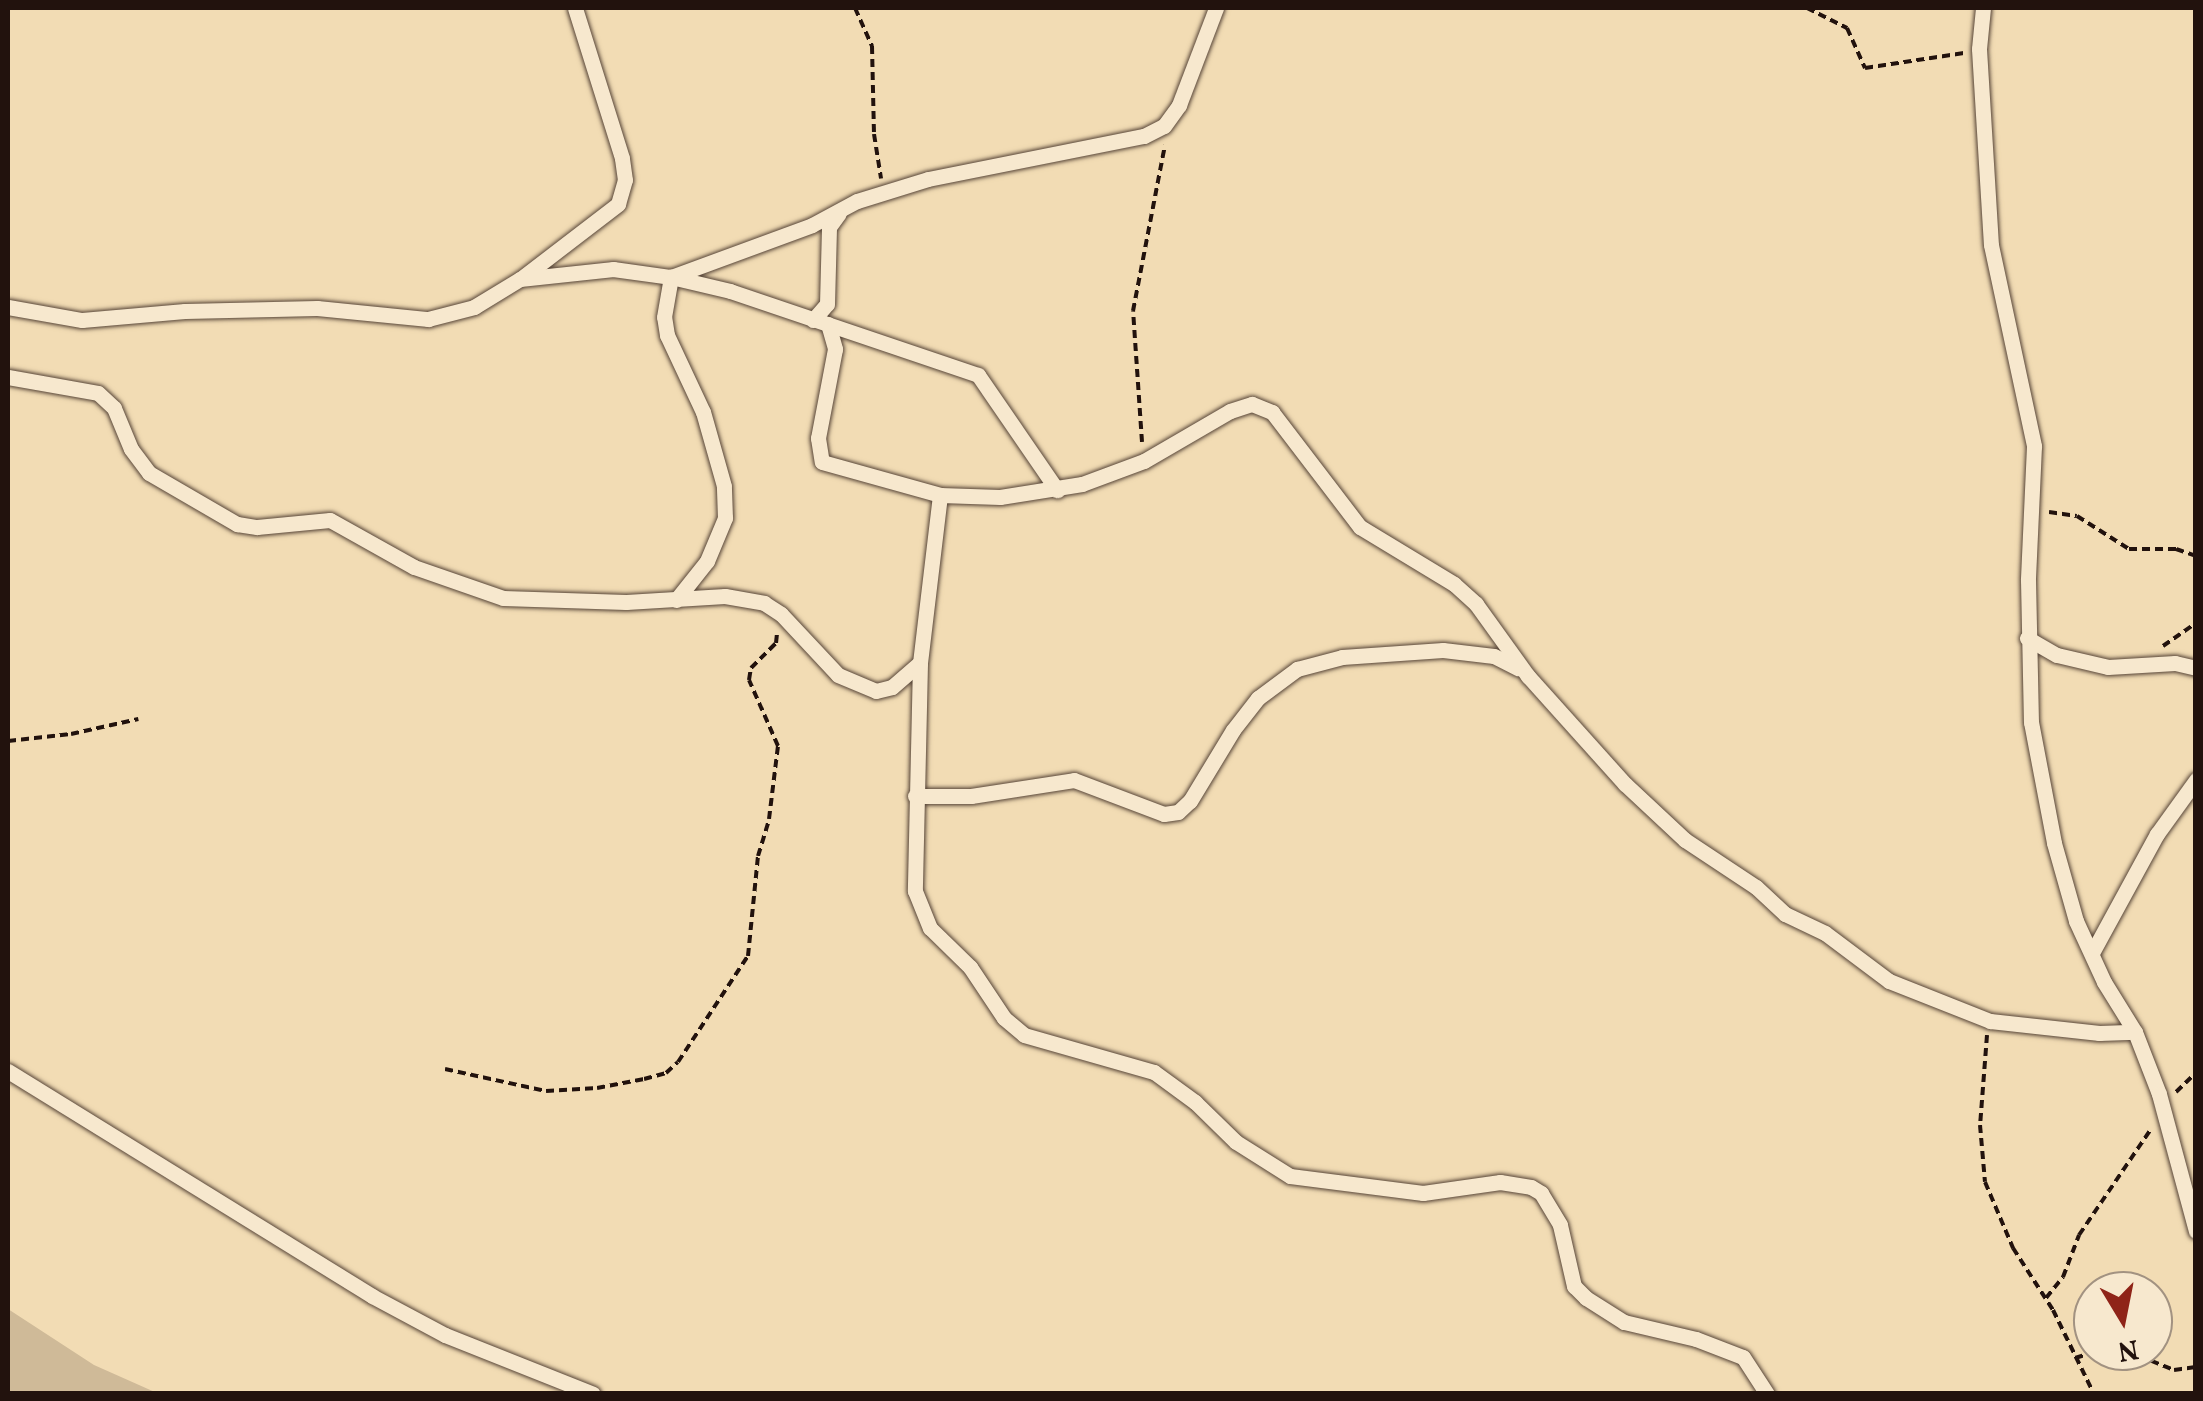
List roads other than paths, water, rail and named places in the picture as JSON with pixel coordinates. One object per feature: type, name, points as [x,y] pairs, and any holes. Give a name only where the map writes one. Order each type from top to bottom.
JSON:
[{"type":"street","points":[[8,307],[82,320],[199,310],[316,308],[428,319],[474,307],[520,279],[618,204],[624,180],[622,158],[575,8]]},
{"type":"street","points":[[671,277],[812,226],[841,209],[962,170],[1144,136],[1164,126],[1179,104],[1216,8]]},
{"type":"street","points":[[1984,8],[1979,50],[1990,245],[2032,428],[2027,638],[2031,722],[2054,843],[2076,921],[2136,1032],[2163,1109],[2196,1230]]},
{"type":"street","points":[[841,209],[829,227],[827,304],[820,322],[835,350],[818,438],[822,462],[940,495],[985,498],[1057,490],[1144,461],[1230,411],[1252,404],[1272,412],[1360,527],[1454,584],[1476,604],[1528,676],[1625,784],[1686,840],[1756,887],[1784,914],[1825,933],[1889,981],[1990,1020],[2099,1033],[2136,1032]]},
{"type":"street","points":[[520,279],[613,269],[671,277],[730,291],[978,375],[1057,490]]},
{"type":"street","points":[[671,277],[664,318],[667,335],[703,412],[724,486],[725,518],[707,561],[676,600]]},
{"type":"street","points":[[8,378],[98,393],[114,408],[131,448],[148,473],[237,524],[256,528],[330,520],[414,567],[503,598],[744,598],[764,602],[781,614],[838,676],[876,692],[892,688],[920,663]]},
{"type":"street","points":[[940,495],[920,663],[915,891],[920,912],[930,928],[970,967],[1004,1018],[1024,1035],[1154,1072],[1195,1102],[1236,1142],[1290,1176],[1423,1193],[1500,1182],[1532,1187],[1541,1193],[1560,1225],[1574,1286],[1586,1298],[1624,1322],[1696,1339],[1743,1357],[1766,1394]]},
{"type":"street","points":[[2027,638],[2081,662],[2108,666],[2175,663],[2196,668]]},
{"type":"street","points":[[915,796],[956,798],[1074,780],[1164,814],[1178,812],[1190,802],[1233,730],[1258,698],[1298,668],[1342,657],[1443,650],[1494,656],[1528,676]]},
{"type":"street","points":[[2092,953],[2157,834],[2196,780]]},
{"type":"street","points":[[8,1071],[372,1296],[445,1335],[593,1394]]}]
